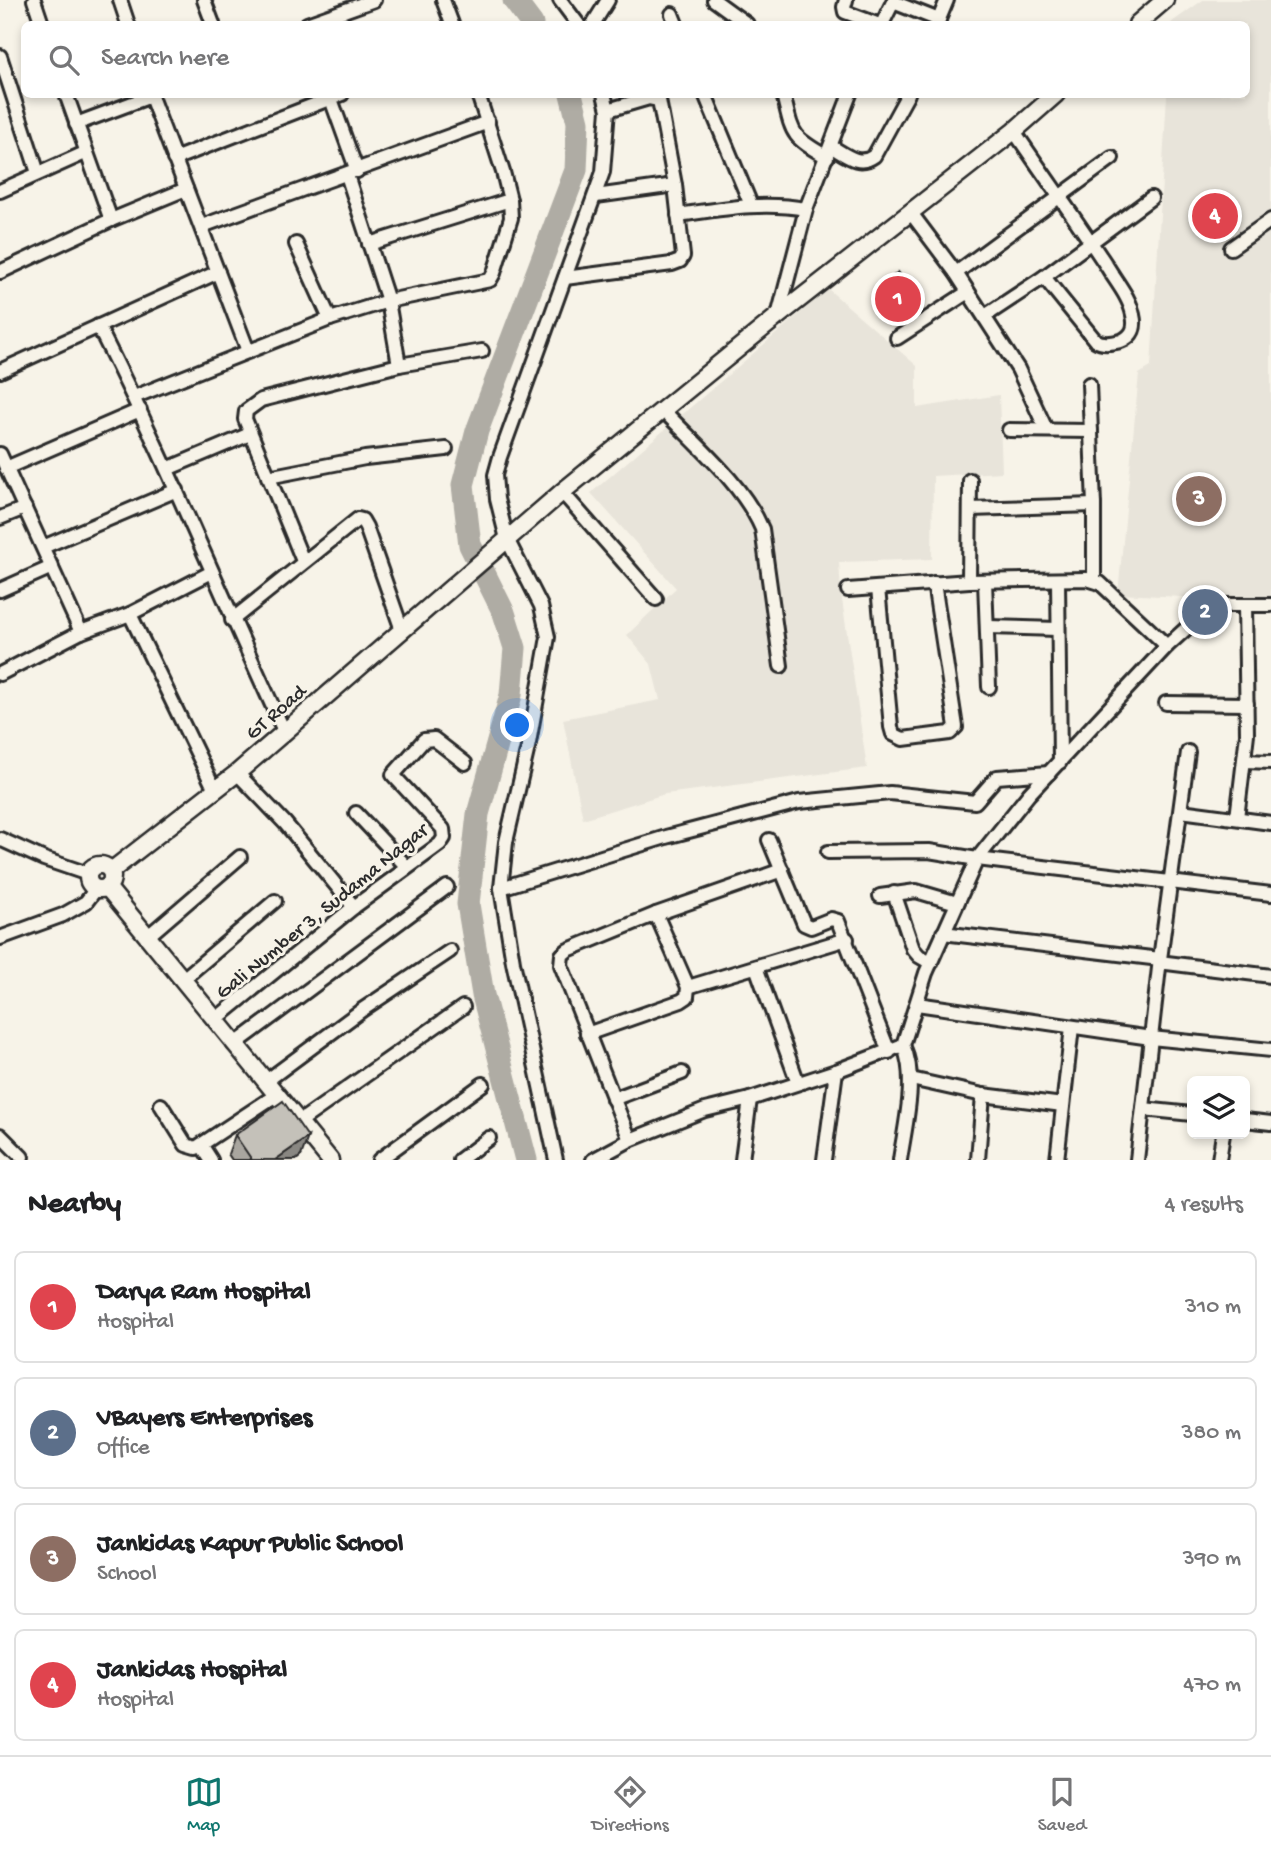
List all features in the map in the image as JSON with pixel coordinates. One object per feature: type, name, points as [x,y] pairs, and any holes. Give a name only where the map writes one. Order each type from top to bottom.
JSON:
[{"type":"main road","points":[[1141,21],[1166,0]]},
{"type":"main road","name":"GT Road","points":[[101,880],[237,773],[562,492],[778,316],[1014,131],[1051,98]]},
{"type":"main road","points":[[101,880],[330,1160]]},
{"type":"street","points":[[34,0],[41,21]]},
{"type":"street","points":[[120,0],[127,21]]},
{"type":"street","points":[[204,0],[212,21]]},
{"type":"street","points":[[315,21],[374,0]]},
{"type":"street","points":[[443,0],[451,21]]},
{"type":"street","points":[[560,0],[576,21]]},
{"type":"street","points":[[595,21],[608,0]]},
{"type":"street","points":[[714,0],[743,21]]},
{"type":"street","points":[[846,0],[845,12],[871,21]]},
{"type":"street","points":[[938,21],[947,0]]},
{"type":"street","points":[[882,21],[893,1],[936,21]]},
{"type":"street","points":[[0,56],[38,173]]},
{"type":"street","points":[[67,98],[111,220]]},
{"type":"street","points":[[76,124],[142,98]]},
{"type":"street","points":[[151,98],[248,351]]},
{"type":"street","points":[[174,159],[333,98]]},
{"type":"street","points":[[336,98],[369,244],[388,301],[399,365]]},
{"type":"street","points":[[134,397],[330,319],[388,301],[490,279],[508,230],[511,218],[510,200],[479,98]]},
{"type":"street","points":[[556,1160],[513,962],[501,888],[506,842],[529,743],[548,637],[541,606],[503,543],[495,475],[596,196],[603,172],[608,110],[605,98]]},
{"type":"street","points":[[608,110],[646,98]]},
{"type":"street","points":[[565,278],[677,263],[683,256],[675,185],[659,100],[652,98]]},
{"type":"street","points":[[707,98],[751,205]]},
{"type":"street","points":[[784,98],[792,130],[797,138],[861,162],[873,156],[906,98]]},
{"type":"street","points":[[778,316],[806,209],[829,152],[845,98]]},
{"type":"street","points":[[202,226],[488,122]]},
{"type":"street","points":[[1014,131],[1129,301],[1135,326],[1132,333],[1125,339],[1108,343],[1095,340],[1044,277]]},
{"type":"street","points":[[0,191],[85,153]]},
{"type":"street","points":[[956,273],[1112,158]]},
{"type":"street","points":[[596,196],[675,185]]},
{"type":"street","points":[[0,272],[111,220],[186,189]]},
{"type":"street","points":[[985,316],[1044,277],[1151,198]]},
{"type":"street","points":[[369,244],[510,200]]},
{"type":"street","points":[[678,215],[751,205],[784,205],[806,209]]},
{"type":"street","points":[[911,213],[985,316],[1024,379],[1046,429]]},
{"type":"street","points":[[1231,248],[1271,220]]},
{"type":"street","points":[[296,244],[330,319]]},
{"type":"street","points":[[0,371],[218,272]]},
{"type":"street","points":[[897,338],[968,292]]},
{"type":"street","points":[[98,326],[140,410],[284,731]]},
{"type":"street","points":[[303,561],[250,434],[245,419],[246,411],[261,400],[399,365],[482,351]]},
{"type":"street","points":[[1089,383],[1094,580]]},
{"type":"street","points":[[6,468],[140,410]]},
{"type":"street","points":[[663,410],[742,494],[757,516],[762,529],[781,666]]},
{"type":"street","points":[[1009,430],[1091,431]]},
{"type":"street","points":[[167,469],[250,434]]},
{"type":"street","points":[[268,477],[365,458],[446,449]]},
{"type":"street","points":[[0,454],[81,632]]},
{"type":"street","points":[[969,581],[970,480]]},
{"type":"street","points":[[43,547],[177,491]]},
{"type":"street","points":[[562,492],[656,599]]},
{"type":"street","points":[[970,509],[1094,505]]},
{"type":"street","points":[[0,518],[25,508]]},
{"type":"street","points":[[232,620],[354,520],[362,520],[402,630]]},
{"type":"street","points":[[0,590],[52,567]]},
{"type":"street","points":[[0,674],[81,632],[130,614],[212,572]]},
{"type":"street","points":[[1058,580],[1060,762]]},
{"type":"street","points":[[848,590],[969,581],[1094,580],[1167,646]]},
{"type":"street","points":[[985,581],[989,687]]},
{"type":"street","points":[[878,588],[891,727],[893,734],[903,739],[950,733],[956,727],[934,583]]},
{"type":"street","points":[[1237,818],[1247,733],[1245,605]]},
{"type":"street","points":[[900,1160],[911,1079],[909,1058],[903,1045],[931,962],[977,859],[1049,774],[1167,646],[1213,606],[1271,605]]},
{"type":"street","points":[[130,614],[215,790]]},
{"type":"street","points":[[988,627],[1057,628]]},
{"type":"street","points":[[1166,703],[1247,704]]},
{"type":"street","name":"Gali Number 3, Sudama Nagar","points":[[215,1020],[354,906],[440,844],[445,834],[443,829],[395,778],[394,772],[428,738],[434,739],[465,763]]},
{"type":"street","points":[[1137,1160],[1188,752]]},
{"type":"street","points":[[1245,761],[1271,762]]},
{"type":"street","points":[[237,773],[285,823],[354,906]]},
{"type":"street","points":[[501,888],[666,837],[799,802],[890,793],[968,803],[981,798],[997,777],[1049,774]]},
{"type":"street","points":[[1181,811],[1271,823]]},
{"type":"street","points":[[356,813],[407,867]]},
{"type":"street","points":[[0,839],[101,880],[86,902],[63,915],[0,938]]},
{"type":"street","points":[[769,840],[804,924],[811,927],[835,919],[840,924],[888,1052]]},
{"type":"street","points":[[828,852],[911,850],[1271,894]]},
{"type":"street","points":[[147,937],[240,856]]},
{"type":"street","points":[[625,1160],[624,1144],[613,1099],[561,965],[562,955],[568,950],[656,914],[782,870]]},
{"type":"street","points":[[234,1045],[447,887]]},
{"type":"street","points":[[880,896],[921,892],[957,903]]},
{"type":"street","points":[[894,893],[913,949],[919,956],[931,962]]},
{"type":"street","points":[[182,981],[275,901]]},
{"type":"street","points":[[587,1034],[687,997],[688,988],[656,914]]},
{"type":"street","points":[[943,933],[1271,976]]},
{"type":"street","points":[[688,988],[846,939]]},
{"type":"street","points":[[265,1082],[362,1010],[450,951]]},
{"type":"street","points":[[756,967],[798,1083]]},
{"type":"street","points":[[917,1004],[1151,1038],[1271,1049]]},
{"type":"street","points":[[299,1122],[463,1007]]},
{"type":"street","points":[[1057,1160],[1072,1027]]},
{"type":"street","points":[[593,1160],[705,1110],[750,1099],[836,1071],[903,1045]]},
{"type":"street","points":[[824,1160],[836,1071]]},
{"type":"street","points":[[613,1099],[682,1073]]},
{"type":"street","points":[[911,1079],[982,1095],[1063,1105]]},
{"type":"street","points":[[379,1160],[483,1084]]},
{"type":"street","points":[[161,1105],[190,1148],[202,1146],[276,1095]]},
{"type":"street","points":[[978,1160],[982,1095]]},
{"type":"street","points":[[742,1160],[750,1099]]},
{"type":"street","points":[[1143,1109],[1187,1114]]},
{"type":"street","points":[[1250,1121],[1271,1124]]},
{"type":"street","points":[[0,1135],[22,1157]]},
{"type":"street","points":[[460,1160],[489,1138]]},
{"type":"street","points":[[1219,1160],[1222,1139]]},
{"type":"street","points":[[202,1146],[211,1160]]},
{"type":"shaded area","points":[[1203,0],[1271,0],[1271,601],[1118,594],[1139,374],[1151,367],[1167,98],[1250,98],[1250,21],[1173,21]]},
{"type":"shaded area","points":[[828,289],[917,366],[917,408],[999,395],[1002,472],[933,476],[932,559],[839,562],[841,593],[867,768],[665,794],[583,819],[563,719],[660,700],[651,664],[627,635],[676,588],[591,493]]},
{"type":"building","points":[[898,272],[918,296],[905,307],[884,284]]},
{"type":"building","points":[[283,1101],[308,1137],[275,1160],[252,1160],[235,1135]]},
{"type":"waterway","points":[[514,0],[530,21]]},
{"type":"waterway","points":[[526,1160],[483,995],[468,904],[478,814],[511,695],[515,648],[504,613],[470,545],[463,485],[477,431],[576,170],[578,122],[572,98]]},
{"type":"place","name":"Jankidas Hospital","points":[[1215,216]]},
{"type":"place","name":"Darya Ram Hospital","points":[[898,299]]},
{"type":"place","name":"Jankidas Kapur Public School","points":[[1199,499]]},
{"type":"place","name":"VBayers Enterprises","points":[[1205,612]]}]
